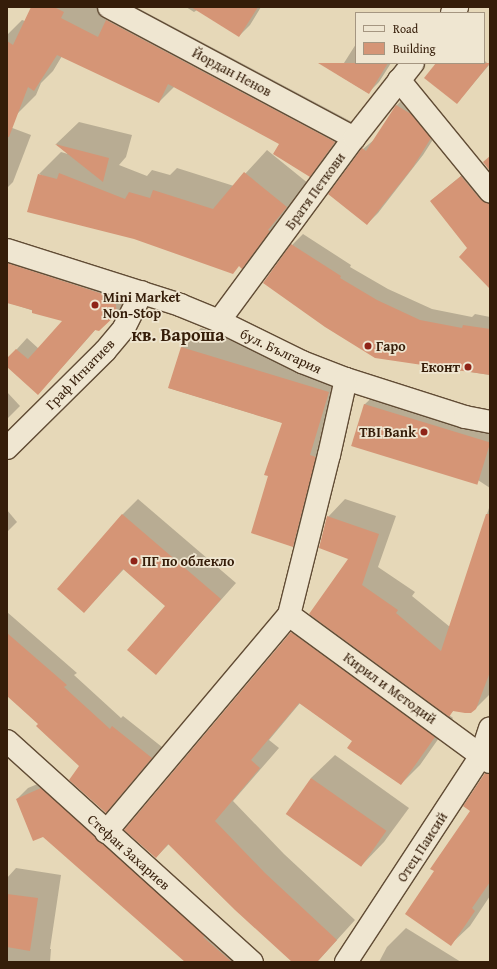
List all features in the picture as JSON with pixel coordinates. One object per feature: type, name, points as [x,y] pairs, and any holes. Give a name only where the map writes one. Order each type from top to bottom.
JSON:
[{"type":"street","name":"Йордан Ненов","points":[[109,7],[354,138]]},
{"type":"street","name":"Братя Петкови","points":[[219,321],[354,138],[412,64]]},
{"type":"street","points":[[399,80],[490,191]]},
{"type":"street","name":"бул. България","points":[[7,250],[180,305],[219,321],[302,362],[346,379],[465,417],[490,422]]},
{"type":"street","name":"Граф Игнатиев","points":[[7,448],[105,351],[124,328],[142,292]]},
{"type":"street","points":[[106,832],[289,615],[329,455],[346,379]]},
{"type":"street","name":"Кирил и Методий","points":[[289,615],[486,759]]},
{"type":"street","name":"Отец Паисий","points":[[346,962],[486,759],[490,728]]},
{"type":"street","name":"Стефан Захариев","points":[[7,742],[252,962]]},
{"type":"building","points":[[31,7],[54,7],[64,12],[61,18],[98,37],[106,20],[335,142],[310,177],[273,154],[279,144],[168,84],[159,103],[57,55],[34,91],[28,87],[9,137],[7,137],[7,41],[13,45]]},
{"type":"building","points":[[191,7],[258,7],[239,37]]},
{"type":"building","points":[[318,63],[387,64],[369,94]]},
{"type":"building","points":[[490,63],[457,104],[424,78],[435,64]]},
{"type":"building","points":[[396,105],[411,114],[431,138],[413,167],[367,225],[328,194],[362,148],[366,151]]},
{"type":"building","points":[[55,144],[109,158],[103,182]]},
{"type":"building","points":[[490,156],[490,171],[483,162]]},
{"type":"building","points":[[244,172],[287,207],[268,230],[270,231],[242,269],[239,266],[233,274],[134,239],[27,212],[38,174],[57,179],[59,173],[125,199],[129,192],[150,198],[153,190],[213,209]]},
{"type":"building","points":[[461,176],[480,199],[490,203],[490,289],[459,257],[467,248],[430,201]]},
{"type":"building","points":[[291,244],[341,276],[340,278],[377,300],[420,320],[462,328],[463,325],[490,329],[490,375],[375,358],[325,327],[263,283]]},
{"type":"building","points":[[7,263],[115,298],[117,314],[99,331],[95,330],[38,395],[7,367],[7,358],[16,349],[28,359],[62,321],[32,313],[32,310],[7,303]]},
{"type":"building","points":[[181,347],[329,392],[310,455],[316,457],[293,547],[251,533],[268,476],[264,475],[282,423],[168,388]]},
{"type":"building","points":[[364,404],[490,443],[477,485],[351,446]]},
{"type":"building","points":[[122,514],[221,599],[156,675],[127,650],[165,606],[123,569],[84,613],[57,589]]},
{"type":"building","points":[[486,514],[490,514],[490,672],[476,709],[471,713],[453,711],[449,717],[309,614],[348,559],[319,548],[327,516],[379,534],[362,585],[398,610],[396,613],[441,651]]},
{"type":"building","points":[[291,632],[435,737],[401,785],[347,748],[352,741],[299,703],[251,760],[260,768],[215,821],[265,873],[337,940],[317,962],[292,962],[235,910],[168,844],[156,858],[124,830]]},
{"type":"building","points":[[7,633],[67,685],[64,687],[110,729],[112,726],[152,758],[106,813],[69,780],[79,766],[36,726],[38,724],[7,696]]},
{"type":"building","points":[[485,773],[490,774],[490,882],[472,908],[475,911],[451,946],[405,914],[434,871],[430,869],[470,811],[463,806]]},
{"type":"building","points":[[311,778],[386,831],[361,867],[286,814]]},
{"type":"building","points":[[41,788],[232,962],[185,962],[43,837],[33,841],[16,799]]},
{"type":"building","points":[[7,894],[38,898],[30,951],[7,947]]},
{"type":"place","name":"Mini Market Non-Stop","points":[[95,305]]},
{"type":"place","name":"Гаро","points":[[368,346]]},
{"type":"place","name":"Еконт","points":[[468,367]]},
{"type":"place","name":"TBI Bank","points":[[424,432]]},
{"type":"place","name":"ПГ по облекло","points":[[134,561]]},
{"type":"district","name":"кв. Вароша","points":[[178,335]]}]
